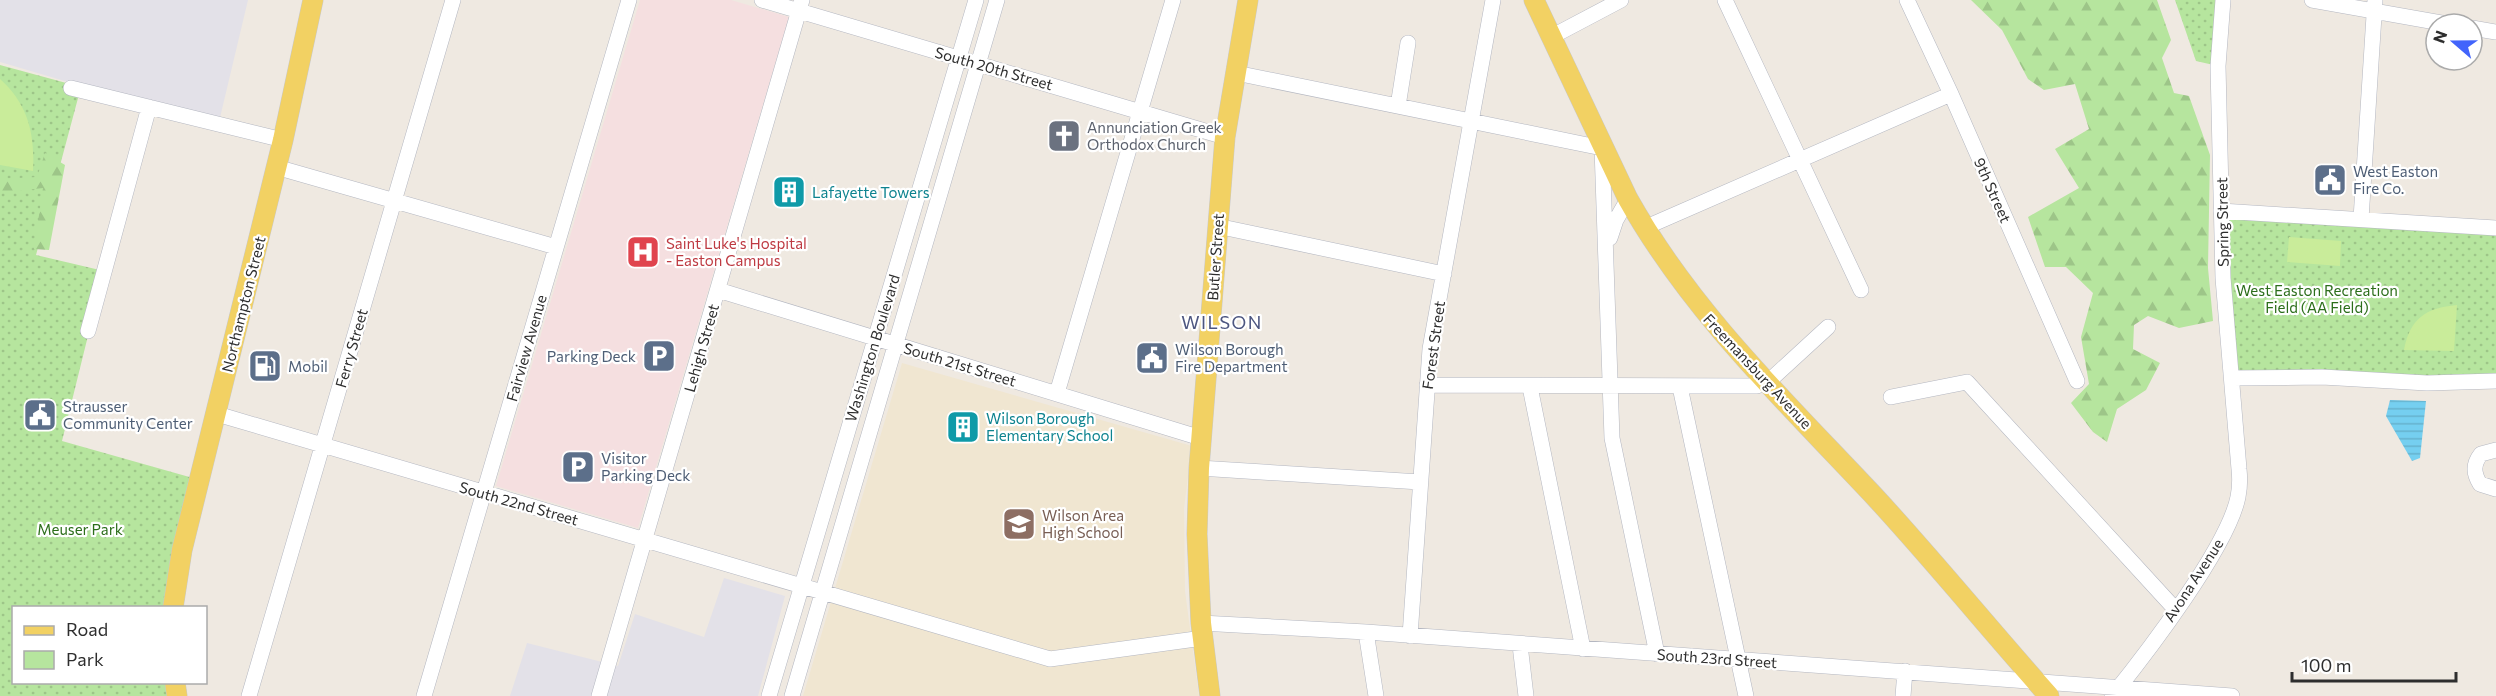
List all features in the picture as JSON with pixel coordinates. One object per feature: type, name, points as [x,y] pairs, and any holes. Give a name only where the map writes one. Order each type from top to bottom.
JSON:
[{"type":"main road","name":"Northampton Street","points":[[173,606],[180,559],[283,140],[313,0]]},
{"type":"main road","name":"Butler Street","points":[[1210,696],[1202,630],[1197,534],[1199,468],[1225,137],[1248,0]]},
{"type":"main road","name":"Freemansburg Avenue","points":[[1534,0],[1628,200],[1644,228],[1697,304],[1931,558],[2049,696]]},
{"type":"street","name":"Ferry Street","points":[[249,696],[453,0]]},
{"type":"street","name":"Fairview Avenue","points":[[424,696],[629,0]]},
{"type":"street","name":"South 20th Street","points":[[762,0],[800,5],[958,58],[1225,137]]},
{"type":"street","name":"Washington Boulevard","points":[[769,696],[976,0]]},
{"type":"street","name":"Washington Boulevard","points":[[792,696],[997,0]]},
{"type":"street","points":[[1057,393],[1173,0]]},
{"type":"street","name":"Forest Street","points":[[1410,636],[1430,349],[1493,0]]},
{"type":"street","points":[[1551,37],[1621,0]]},
{"type":"street","points":[[1725,0],[1861,290]]},
{"type":"street","name":"9th Street","points":[[1907,0],[1951,94],[2077,381]]},
{"type":"street","name":"Spring Street","points":[[2223,0],[2218,66],[2221,211],[2223,278],[2232,378]]},
{"type":"street","points":[[2312,0],[2374,6],[2424,18]]},
{"type":"street","name":"Lehigh Street","points":[[599,696],[800,5]]},
{"type":"street","points":[[2361,219],[2374,6]]},
{"type":"street","points":[[1398,105],[1408,43]]},
{"type":"street","points":[[1236,73],[1472,122],[1535,132],[1602,148],[1612,438],[1656,654]]},
{"type":"street","points":[[71,88],[283,140]]},
{"type":"street","points":[[1644,228],[1951,94]]},
{"type":"street","points":[[88,331],[148,107]]},
{"type":"street","points":[[276,167],[556,247]]},
{"type":"street","points":[[1607,255],[1616,220],[1628,200]]},
{"type":"street","points":[[2221,211],[2496,228]]},
{"type":"street","points":[[1217,226],[1444,274]]},
{"type":"street","name":"South 21st Street","points":[[718,290],[1201,438]]},
{"type":"street","points":[[1427,385],[1757,386],[1768,382],[1828,327]]},
{"type":"street","points":[[2232,378],[2322,376],[2427,383],[2496,381]]},
{"type":"street","name":"Avona Avenue","points":[[2116,691],[2175,609],[2221,539],[2238,498],[2240,478],[2232,378]]},
{"type":"street","points":[[1892,397],[1967,382],[2175,609]]},
{"type":"street","points":[[1530,387],[1583,649]]},
{"type":"street","points":[[1680,387],[1746,696]]},
{"type":"street","name":"South 22nd Street","points":[[217,414],[1050,659],[1202,630]]},
{"type":"street","points":[[2496,450],[2481,454],[2474,472],[2480,484],[2496,489]]},
{"type":"street","points":[[1199,468],[1420,482]]},
{"type":"street","name":"South 23rd Street","points":[[1202,630],[1366,632],[1520,645],[2034,680],[2116,691],[2232,696]]},
{"type":"street","points":[[1366,632],[1376,696]]},
{"type":"street","points":[[1520,645],[1526,696]]},
{"type":"street","points":[[1903,696],[1905,670]]},
{"type":"shaded area","points":[[0,0],[248,0],[218,126],[0,62]]},
{"type":"shaded area","name":"Saint Luke's Hospital - Easton Campus","points":[[640,0],[731,0],[789,17],[638,528],[496,486]]},
{"type":"shaded area","name":"Wilson Area High School","points":[[902,363],[1192,446],[1184,508],[1185,591],[1199,696],[803,696]]},
{"type":"shaded area","points":[[724,578],[785,596],[758,696],[510,696],[527,643],[618,666],[635,614],[704,637]]},
{"type":"green space","points":[[1971,0],[2157,0],[2171,40],[2162,58],[2174,93],[2189,96],[2210,155],[2208,268],[2213,321],[2179,328],[2148,316],[2134,325],[2133,349],[2160,363],[2146,390],[2117,409],[2107,442],[2093,432],[2071,403],[2089,384],[2081,337],[2093,293],[2066,267],[2045,267],[2028,217],[2079,188],[2055,149],[2089,129],[2075,84],[2044,90],[2028,79],[2002,30]]},
{"type":"green space","points":[[2175,0],[2224,0],[2218,66],[2196,61]]},
{"type":"green space","name":"Meuser Park","points":[[0,65],[81,87],[36,255],[104,271],[62,441],[200,480],[173,606],[12,606],[12,684],[175,684],[177,696],[0,696]]},
{"type":"green space","points":[[0,79],[17,99],[28,121],[33,145],[33,171],[0,165]]},
{"type":"green space","points":[[45,153],[65,165],[49,250],[34,249],[43,188],[0,193],[0,179],[37,177]]},
{"type":"green space","name":"West Easton Recreation Field (AA Field)","points":[[2221,211],[2496,228],[2496,382],[2232,378]]},
{"type":"green space","points":[[2289,237],[2341,241],[2340,266],[2287,262]]},
{"type":"green space","points":[[2457,305],[2454,351],[2404,350],[2415,322],[2428,312]]},
{"type":"water","points":[[2390,400],[2426,401],[2420,458],[2412,461],[2386,416]]},
{"type":"place","name":"Annunciation Greek Orthodox Church","points":[[1064,136]]},
{"type":"place","name":"West Easton Fire Co.","points":[[2330,180]]},
{"type":"place","name":"Lafayette Towers","points":[[789,192]]},
{"type":"place","name":"Saint Luke's Hospital - Easton Campus","points":[[643,252]]},
{"type":"place","name":"Parking Deck","points":[[659,356]]},
{"type":"place","name":"Wilson Borough Fire Department","points":[[1152,358]]},
{"type":"place","name":"Mobil","points":[[265,366]]},
{"type":"place","name":"Strausser Community Center","points":[[40,415]]},
{"type":"place","name":"Wilson Borough Elementary School","points":[[963,427]]},
{"type":"place","name":"Visitor Parking Deck","points":[[578,467]]},
{"type":"place","name":"Wilson Area High School","points":[[1019,524]]},
{"type":"district","name":"WILSON","points":[[1222,322]]}]
